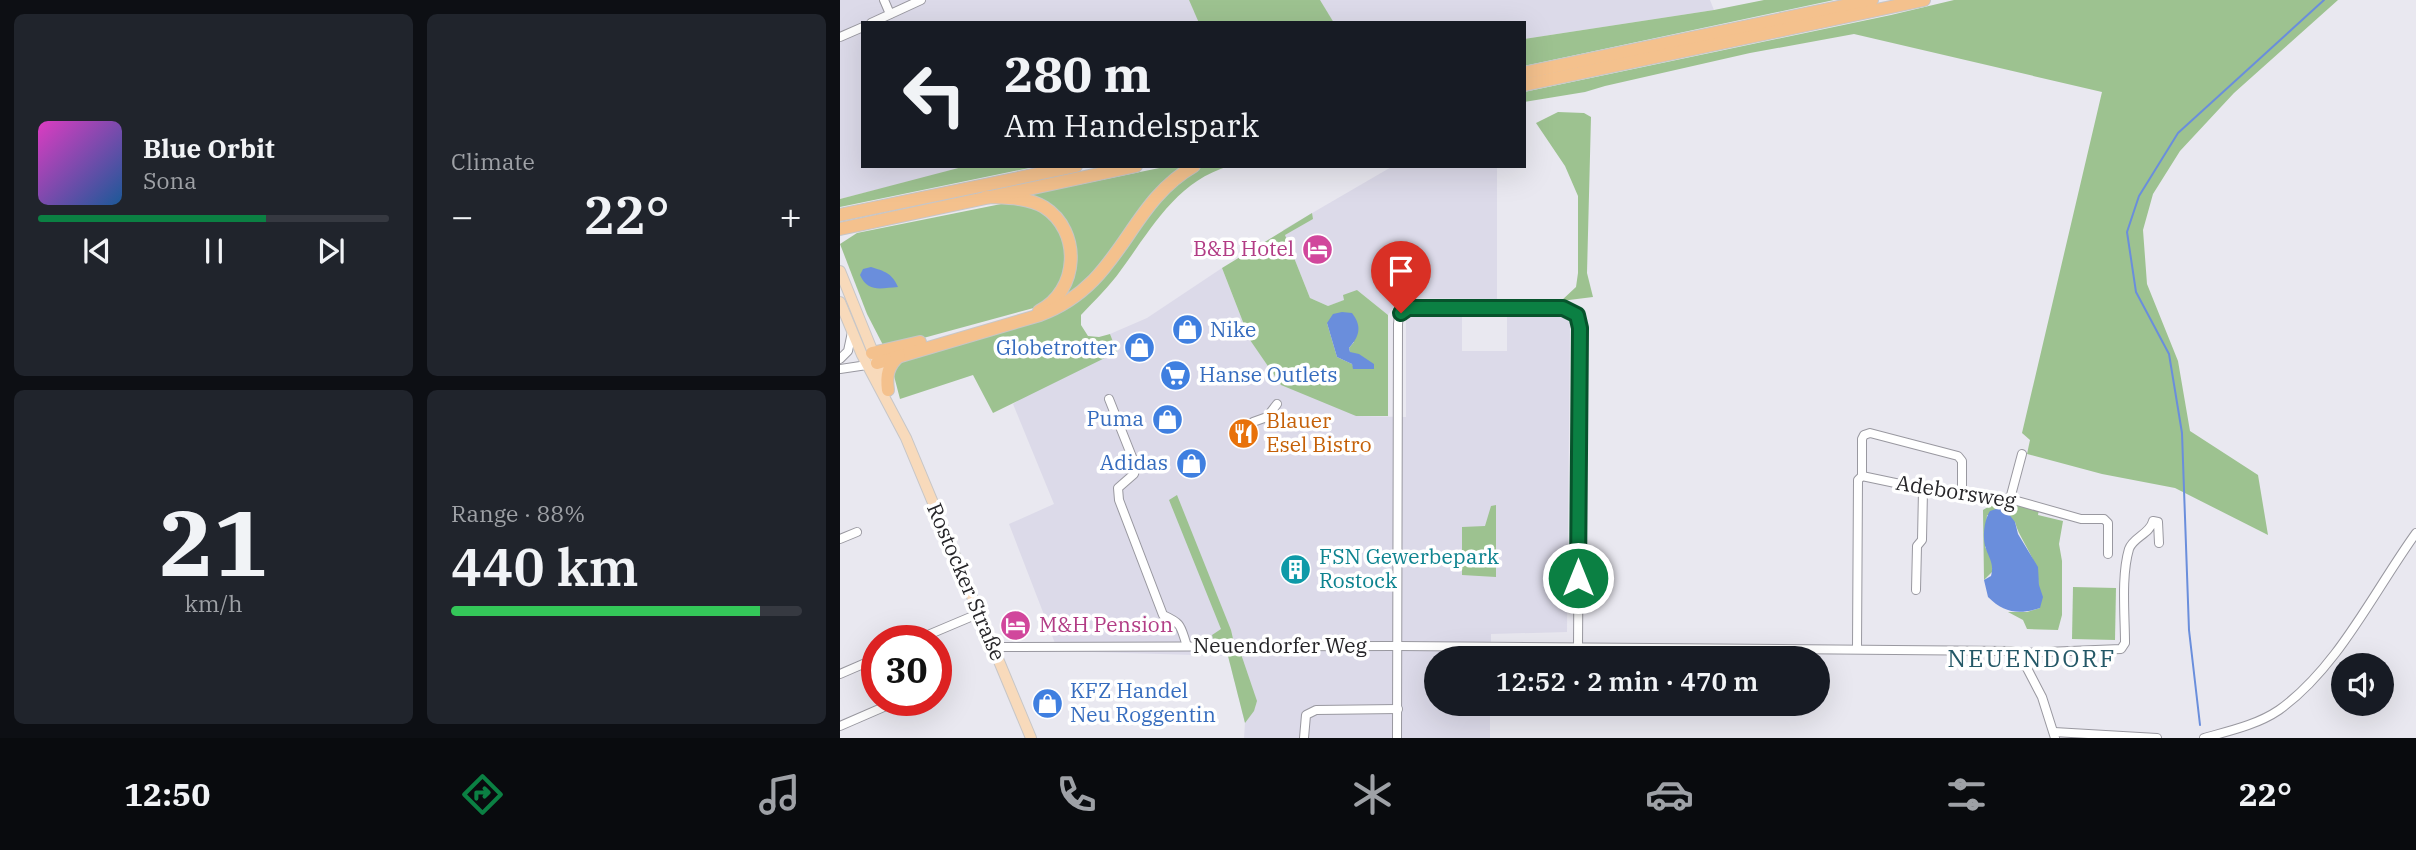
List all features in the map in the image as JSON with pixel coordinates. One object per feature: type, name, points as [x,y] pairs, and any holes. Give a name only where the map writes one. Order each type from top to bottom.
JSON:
[{"type":"highway","points":[[1526,73],[1872,0]]},
{"type":"highway","points":[[1526,85],[1924,0]]},
{"type":"highway","points":[[840,215],[1066,168]]},
{"type":"highway","points":[[841,228],[1126,168]]},
{"type":"highway","points":[[870,359],[899,356],[1040,315],[1064,305],[1099,277],[1164,189],[1191,168]]},
{"type":"highway","points":[[870,359],[1036,312],[1043,309],[1060,291],[1071,262],[1070,242],[1060,222],[1034,202],[986,197]]},
{"type":"highway","points":[[888,390],[887,371],[899,356]]},
{"type":"main road","points":[[840,271],[870,359]]},
{"type":"main road","points":[[840,302],[852,332],[870,359]]},
{"type":"main road","name":"Rostocker Straße","points":[[870,359],[888,390],[900,426],[1031,738]]},
{"type":"main road","name":"Rostocker Straße","points":[[870,359],[894,419],[900,426]]},
{"type":"street","points":[[884,0],[890,14]]},
{"type":"street","points":[[876,21],[921,0]]},
{"type":"street","points":[[840,37],[861,28]]},
{"type":"street","points":[[1398,738],[1399,315],[1408,308],[1563,308],[1577,315],[1580,328],[1578,646]]},
{"type":"street","points":[[840,359],[848,351],[852,332]]},
{"type":"street","points":[[840,359],[870,359]]},
{"type":"street","points":[[840,369],[870,359]]},
{"type":"street","points":[[1109,398],[1136,467],[1134,474],[1118,488],[1119,500],[1163,615],[1175,619],[1179,624],[1187,646]]},
{"type":"street","points":[[1253,422],[1267,417],[1277,404]]},
{"type":"street","points":[[1267,417],[1279,424]]},
{"type":"street","points":[[1857,649],[1858,480],[1862,475],[1864,435],[1870,433],[1958,456],[1962,461],[1962,497]]},
{"type":"street","points":[[2010,499],[2022,454]]},
{"type":"street","name":"Adeborsweg","points":[[1862,475],[1962,497],[2010,499],[2081,519],[2105,519],[2108,523],[2108,554]]},
{"type":"street","points":[[1916,590],[1917,546],[1922,540],[1923,490]]},
{"type":"street","name":"Neuendorfer Weg","points":[[1830,649],[2010,650],[2019,653],[2122,649],[2125,643],[2126,566],[2129,546],[2151,527],[2153,521],[2158,522],[2159,543]]},
{"type":"street","points":[[840,539],[857,532]]},
{"type":"street","points":[[2204,738],[2240,728],[2277,711],[2324,670],[2416,533]]},
{"type":"street","points":[[950,625],[980,612]]},
{"type":"street","name":"Neuendorfer Weg","points":[[993,647],[1424,646]]},
{"type":"street","points":[[2019,653],[2042,697],[2055,735],[2158,738]]},
{"type":"street","points":[[840,674],[861,665]]},
{"type":"street","points":[[1304,738],[1306,715],[1316,710],[1398,709]]},
{"type":"street","points":[[840,726],[863,716]]},
{"type":"shaded area","points":[[840,0],[1710,0],[1714,10],[1526,39],[1526,21],[861,21],[861,168],[964,168],[840,199]]},
{"type":"shaded area","points":[[1390,168],[1497,168],[1497,299],[1400,298],[1388,315],[1357,290],[1345,300],[1328,306],[1310,298],[1283,230]]},
{"type":"shaded area","points":[[1222,268],[1250,340],[1356,416],[1406,417],[1406,321],[1411,316],[1462,316],[1462,351],[1507,351],[1507,316],[1562,317],[1570,321],[1567,632],[1491,634],[1491,646],[1424,646],[1424,716],[1490,716],[1490,738],[1244,738],[1245,723],[1228,656],[1058,651],[1009,524],[1054,504],[1013,404],[1116,352],[1110,334],[1147,318]]},
{"type":"green space","points":[[1189,0],[1320,0],[1333,21],[1198,21]]},
{"type":"green space","points":[[1764,0],[1834,0],[1526,66],[1526,39]]},
{"type":"green space","points":[[1954,0],[2338,0],[2234,93],[2180,151],[2153,194],[2143,230],[2147,284],[2178,361],[2190,431],[2258,475],[2268,535],[2175,488],[2102,474],[2027,454],[2030,440],[2022,433],[2102,92],[1854,34],[1750,53],[1585,92],[1526,102],[1526,92]]},
{"type":"green space","points":[[1558,112],[1584,113],[1591,117],[1587,273],[1593,297],[1561,301],[1576,287],[1578,196],[1565,166],[1536,123]]},
{"type":"green space","points":[[958,168],[1029,168],[840,207],[840,199]]},
{"type":"green space","points":[[1159,168],[1187,168],[1084,287],[1057,300],[1072,240],[1024,196]]},
{"type":"green space","points":[[1198,168],[1224,168],[1194,183],[1167,208],[1112,282],[1081,315],[1081,325],[1088,336],[1110,334],[1117,352],[993,413],[973,375],[900,399],[894,376],[898,361],[1058,311],[1157,201]]},
{"type":"green space","points":[[1011,202],[1025,202],[1051,217],[1068,249],[1064,280],[1041,306],[884,347],[867,314],[840,244],[857,233]]},
{"type":"green space","points":[[1312,213],[1313,219],[1285,235],[1310,298],[1328,306],[1344,300],[1343,295],[1357,290],[1388,315],[1388,416],[1356,416],[1281,385],[1250,340],[1222,268]],"holes":[[[1327,323],[1354,342],[1349,348],[1354,369],[1352,364],[1337,357]]]},
{"type":"green space","points":[[1177,495],[1234,643],[1214,642],[1212,635],[1221,629],[1169,500]]},
{"type":"green space","points":[[1988,501],[2010,501],[2039,509],[2038,515],[2063,521],[2059,544],[2062,561],[2062,615],[2058,630],[2027,629],[2023,620],[2008,612],[2027,612],[2040,608],[2036,568],[2015,522],[1987,515],[1985,547],[1992,559],[1992,572],[1984,580],[1983,510],[1988,507]]},
{"type":"green space","points":[[1496,505],[1496,577],[1462,575],[1462,527],[1485,526],[1491,506]]},
{"type":"green space","points":[[2073,587],[2116,588],[2115,640],[2072,639]]},
{"type":"green space","points":[[1241,654],[1257,701],[1254,711],[1245,723],[1228,656]]},
{"type":"water","points":[[871,267],[887,273],[898,287],[876,288],[867,285],[860,275],[863,269]]},
{"type":"water","points":[[1352,313],[1358,327],[1356,339],[1349,348],[1350,352],[1359,354],[1374,364],[1374,369],[1353,369],[1352,364],[1337,357],[1327,323],[1333,314]]},
{"type":"water","points":[[1999,508],[2008,513],[2015,522],[2018,534],[2038,567],[2043,597],[2040,608],[2012,611],[1988,597],[1984,580],[1991,576],[1992,568],[1985,545],[1984,530],[1990,511]]},
{"type":"waterway","points":[[2200,725],[2189,630],[2182,433],[2169,354],[2136,292],[2127,232],[2139,196],[2178,133],[2324,0]]},
{"type":"place","name":"B&B Hotel","points":[[1317,249]]},
{"type":"place","name":"Nike","points":[[1187,330]]},
{"type":"place","name":"Globetrotter","points":[[1140,348]]},
{"type":"place","name":"Hanse Outlets","points":[[1176,375]]},
{"type":"place","name":"Puma","points":[[1167,419]]},
{"type":"place","name":"Blauer Esel Bistro","points":[[1243,433]]},
{"type":"place","name":"Adidas","points":[[1191,463]]},
{"type":"place","name":"FSN Gewerbepark Rostock","points":[[1296,569]]},
{"type":"place","name":"M&H Pension","points":[[1016,625]]},
{"type":"place","name":"KFZ Handel Neu Roggentin","points":[[1047,703]]},
{"type":"district","name":"NEUENDORF","points":[[2032,659]]},
{"type":"route","points":[[1401,313],[1408,308],[1563,308],[1577,315],[1580,328],[1578,578]]}]
